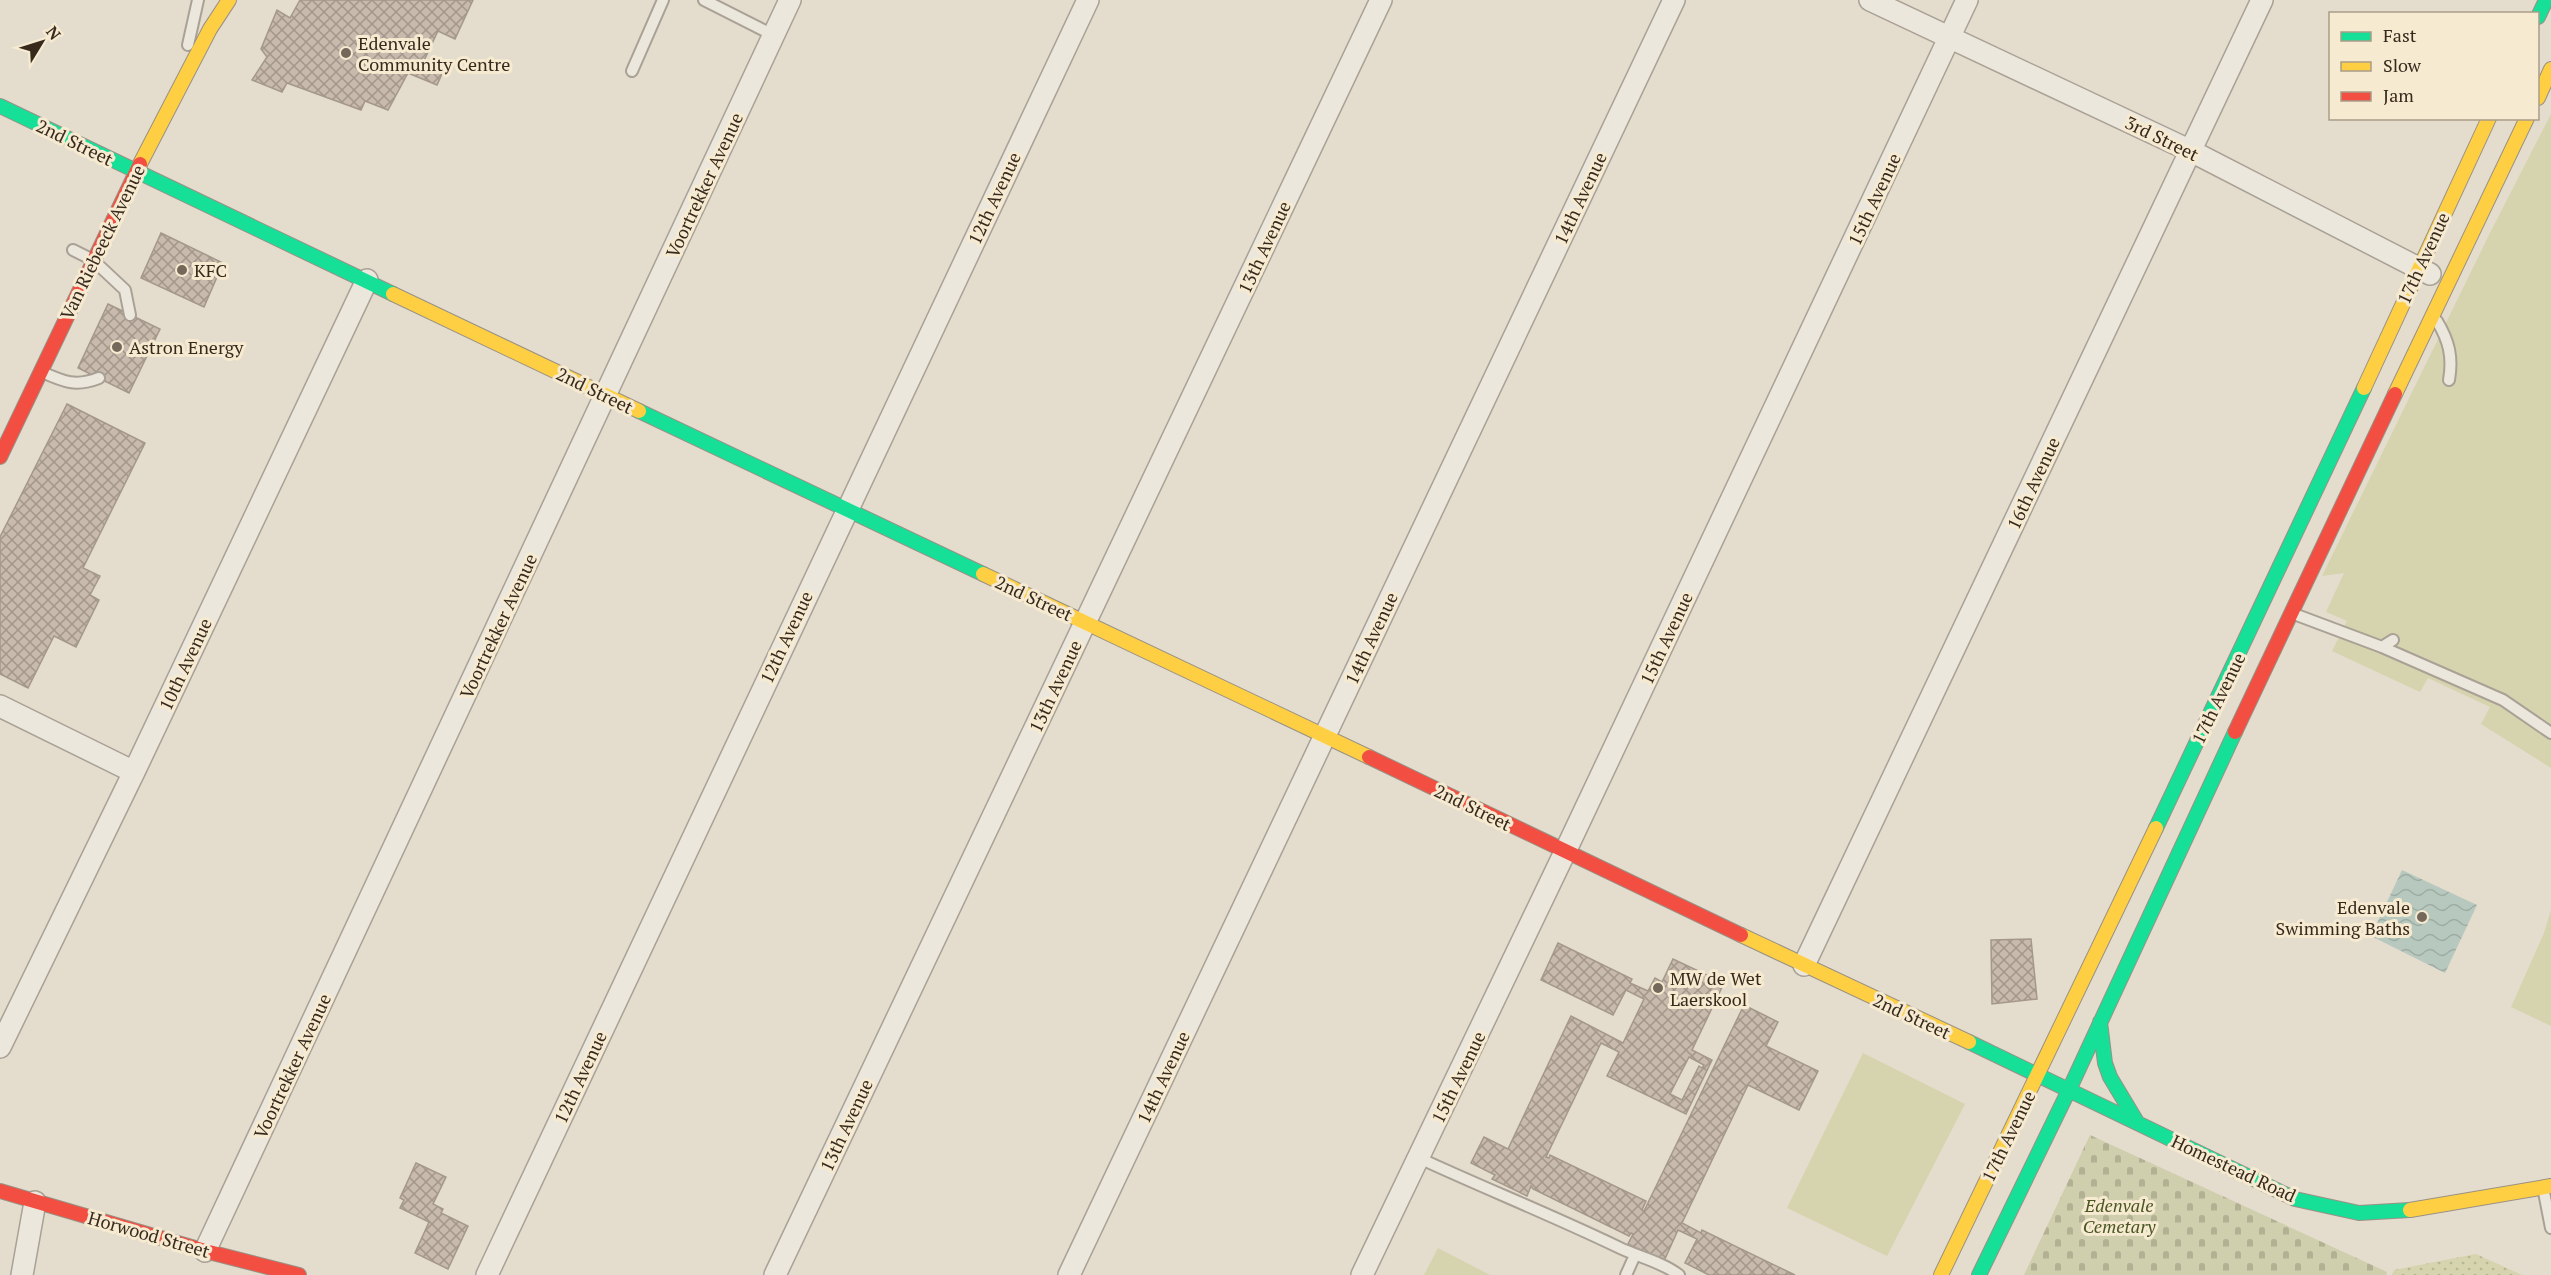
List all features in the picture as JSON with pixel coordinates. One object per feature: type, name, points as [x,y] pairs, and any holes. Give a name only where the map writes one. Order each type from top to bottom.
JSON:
[{"type":"main road","name":"Van Riebeeck Avenue","points":[[0,457],[136,171],[210,29],[229,0]]},
{"type":"main road","points":[[2539,15],[2546,0]]},
{"type":"main road","name":"Van Riebeeck Avenue","points":[[184,49],[210,29]]},
{"type":"main road","points":[[2539,96],[2551,69]]},
{"type":"main road","name":"2nd Street","points":[[0,106],[846,510],[1325,735],[1565,852],[2037,1076],[2069,1089]]},
{"type":"main road","name":"17th Avenue","points":[[1979,1275],[2100,1022],[2278,606],[2418,268],[2488,120]]},
{"type":"main road","name":"17th Avenue","points":[[1941,1275],[2037,1076],[2278,606],[2434,317],[2527,120]]},
{"type":"main road","points":[[2100,1022],[2105,1063],[2110,1077],[2137,1122]]},
{"type":"main road","name":"Homestead Road","points":[[2069,1089],[2295,1199],[2359,1213],[2414,1210],[2547,1187]]},
{"type":"main road","name":"Horwood Street","points":[[0,1191],[205,1251],[299,1275]]},
{"type":"street","name":"Voortrekker Avenue","points":[[205,1251],[790,0]]},
{"type":"street","name":"12th Avenue","points":[[487,1275],[1088,0]]},
{"type":"street","name":"13th Avenue","points":[[775,1275],[1381,0]]},
{"type":"street","name":"14th Avenue","points":[[1069,1275],[1674,0]]},
{"type":"street","name":"3rd Street","points":[[1870,0],[2191,151],[2448,284]]},
{"type":"street","name":"15th Avenue","points":[[1362,1275],[1565,852],[1967,0]]},
{"type":"street","name":"16th Avenue","points":[[1804,965],[2262,0]]},
{"type":"street","name":"10th Avenue","points":[[0,1047],[134,772],[367,280]]},
{"type":"street","points":[[0,706],[134,772]]},
{"type":"street","points":[[22,1275],[35,1202]]},
{"type":"lane","points":[[184,49],[198,0]]},
{"type":"lane","points":[[632,71],[663,0]]},
{"type":"lane","points":[[704,0],[773,35]]},
{"type":"lane","points":[[73,250],[93,261],[126,290],[130,315]]},
{"type":"lane","points":[[2434,317],[2449,345],[2451,368],[2449,380]]},
{"type":"lane","points":[[40,371],[66,382],[85,384],[99,378]]},
{"type":"lane","points":[[2278,606],[2382,647],[2503,700],[2551,733]]},
{"type":"lane","points":[[2382,647],[2393,640]]},
{"type":"lane","points":[[1419,1158],[1666,1267],[1678,1275]]},
{"type":"lane","points":[[2547,1187],[2551,1228]]},
{"type":"lane","points":[[1626,1275],[1635,1255]]},
{"type":"green space","points":[[2551,114],[2551,768],[2481,724],[2490,707],[2428,678],[2420,692],[2332,651],[2347,621],[2326,612],[2344,573],[2322,576],[2490,233]]},
{"type":"green space","points":[[2551,910],[2551,1026],[2511,1007],[2544,933]]},
{"type":"green space","points":[[1863,1053],[1965,1104],[1887,1256],[1787,1208]]},
{"type":"green space","name":"Edenvale Cemetary","points":[[2090,1135],[2387,1272],[2386,1275],[2024,1275]]},
{"type":"green space","points":[[1438,1248],[1490,1275],[1424,1275]]},
{"type":"green space","points":[[2476,1254],[2522,1275],[2392,1275],[2394,1270]]},
{"type":"water","points":[[2402,870],[2477,905],[2445,973],[2371,936]]},
{"type":"building","name":"Edenvale Community Centre","points":[[300,0],[473,0],[455,39],[438,31],[422,65],[442,74],[437,85],[408,73],[388,110],[365,101],[361,110],[287,83],[282,92],[252,80],[267,57],[261,49],[277,10],[290,18]]},
{"type":"building","name":"KFC","points":[[161,233],[223,263],[204,307],[141,278]]},
{"type":"building","points":[[108,304],[160,329],[129,393],[78,368]]},
{"type":"building","points":[[67,404],[145,443],[83,568],[100,576],[90,595],[99,600],[76,647],[54,636],[28,688],[0,674],[0,537]]},
{"type":"building","points":[[2031,939],[2037,999],[1992,1004],[1991,940]]},
{"type":"building","points":[[1558,943],[1632,979],[1630,983],[1648,991],[1655,978],[1662,982],[1673,959],[1724,983],[1692,1050],[1712,1060],[1686,1114],[1607,1076],[1619,1052],[1601,1043],[1546,1157],[1549,1158],[1550,1155],[1646,1201],[1642,1210],[1644,1211],[1744,1005],[1778,1022],[1766,1046],[1818,1071],[1799,1110],[1748,1085],[1682,1223],[1701,1233],[1702,1230],[1795,1275],[1709,1275],[1685,1263],[1697,1239],[1678,1230],[1664,1261],[1628,1244],[1633,1234],[1629,1236],[1531,1186],[1527,1196],[1492,1179],[1495,1175],[1471,1163],[1484,1137],[1508,1149],[1571,1016],[1623,1043],[1644,999],[1626,990],[1613,1015],[1541,980]],"holes":[[[1689,1057],[1704,1065],[1702,1068],[1699,1066],[1682,1100],[1670,1094]]]},
{"type":"building","points":[[416,1163],[446,1177],[433,1204],[443,1209],[441,1213],[468,1226],[448,1269],[415,1253],[429,1222],[400,1208],[404,1200],[400,1198]]},
{"type":"traffic: fast","points":[[2539,15],[2546,0]]},
{"type":"traffic: fast","points":[[0,106],[393,294]]},
{"type":"traffic: fast","points":[[2156,828],[2364,388]]},
{"type":"traffic: fast","points":[[639,411],[983,574]]},
{"type":"traffic: fast","points":[[1979,1275],[2069,1090],[2235,732]]},
{"type":"traffic: fast","points":[[2100,1022],[2105,1063],[2110,1077],[2137,1122]]},
{"type":"traffic: fast","points":[[1969,1042],[2295,1199],[2359,1213],[2410,1210]]},
{"type":"traffic: slow","points":[[140,164],[210,29],[229,0]]},
{"type":"traffic: slow","points":[[2539,96],[2551,69]]},
{"type":"traffic: slow","points":[[2364,388],[2488,120]]},
{"type":"traffic: slow","points":[[2395,394],[2526,120]]},
{"type":"traffic: slow","points":[[393,294],[639,411]]},
{"type":"traffic: slow","points":[[983,574],[1369,757]]},
{"type":"traffic: slow","points":[[1941,1275],[2156,828]]},
{"type":"traffic: slow","points":[[1741,935],[1969,1042]]},
{"type":"traffic: slow","points":[[2410,1210],[2551,1186]]},
{"type":"traffic: jam","points":[[0,457],[140,164]]},
{"type":"traffic: jam","points":[[2235,732],[2395,394]]},
{"type":"traffic: jam","points":[[1369,757],[1741,935]]},
{"type":"traffic: jam","points":[[0,1191],[205,1251],[299,1275]]},
{"type":"place","name":"Edenvale Community Centre","points":[[346,53]]},
{"type":"place","name":"KFC","points":[[182,270]]},
{"type":"place","name":"Astron Energy","points":[[117,347]]},
{"type":"place","name":"Edenvale Swimming Baths","points":[[2422,917]]},
{"type":"place","name":"MW de Wet Laerskool","points":[[1658,988]]}]
